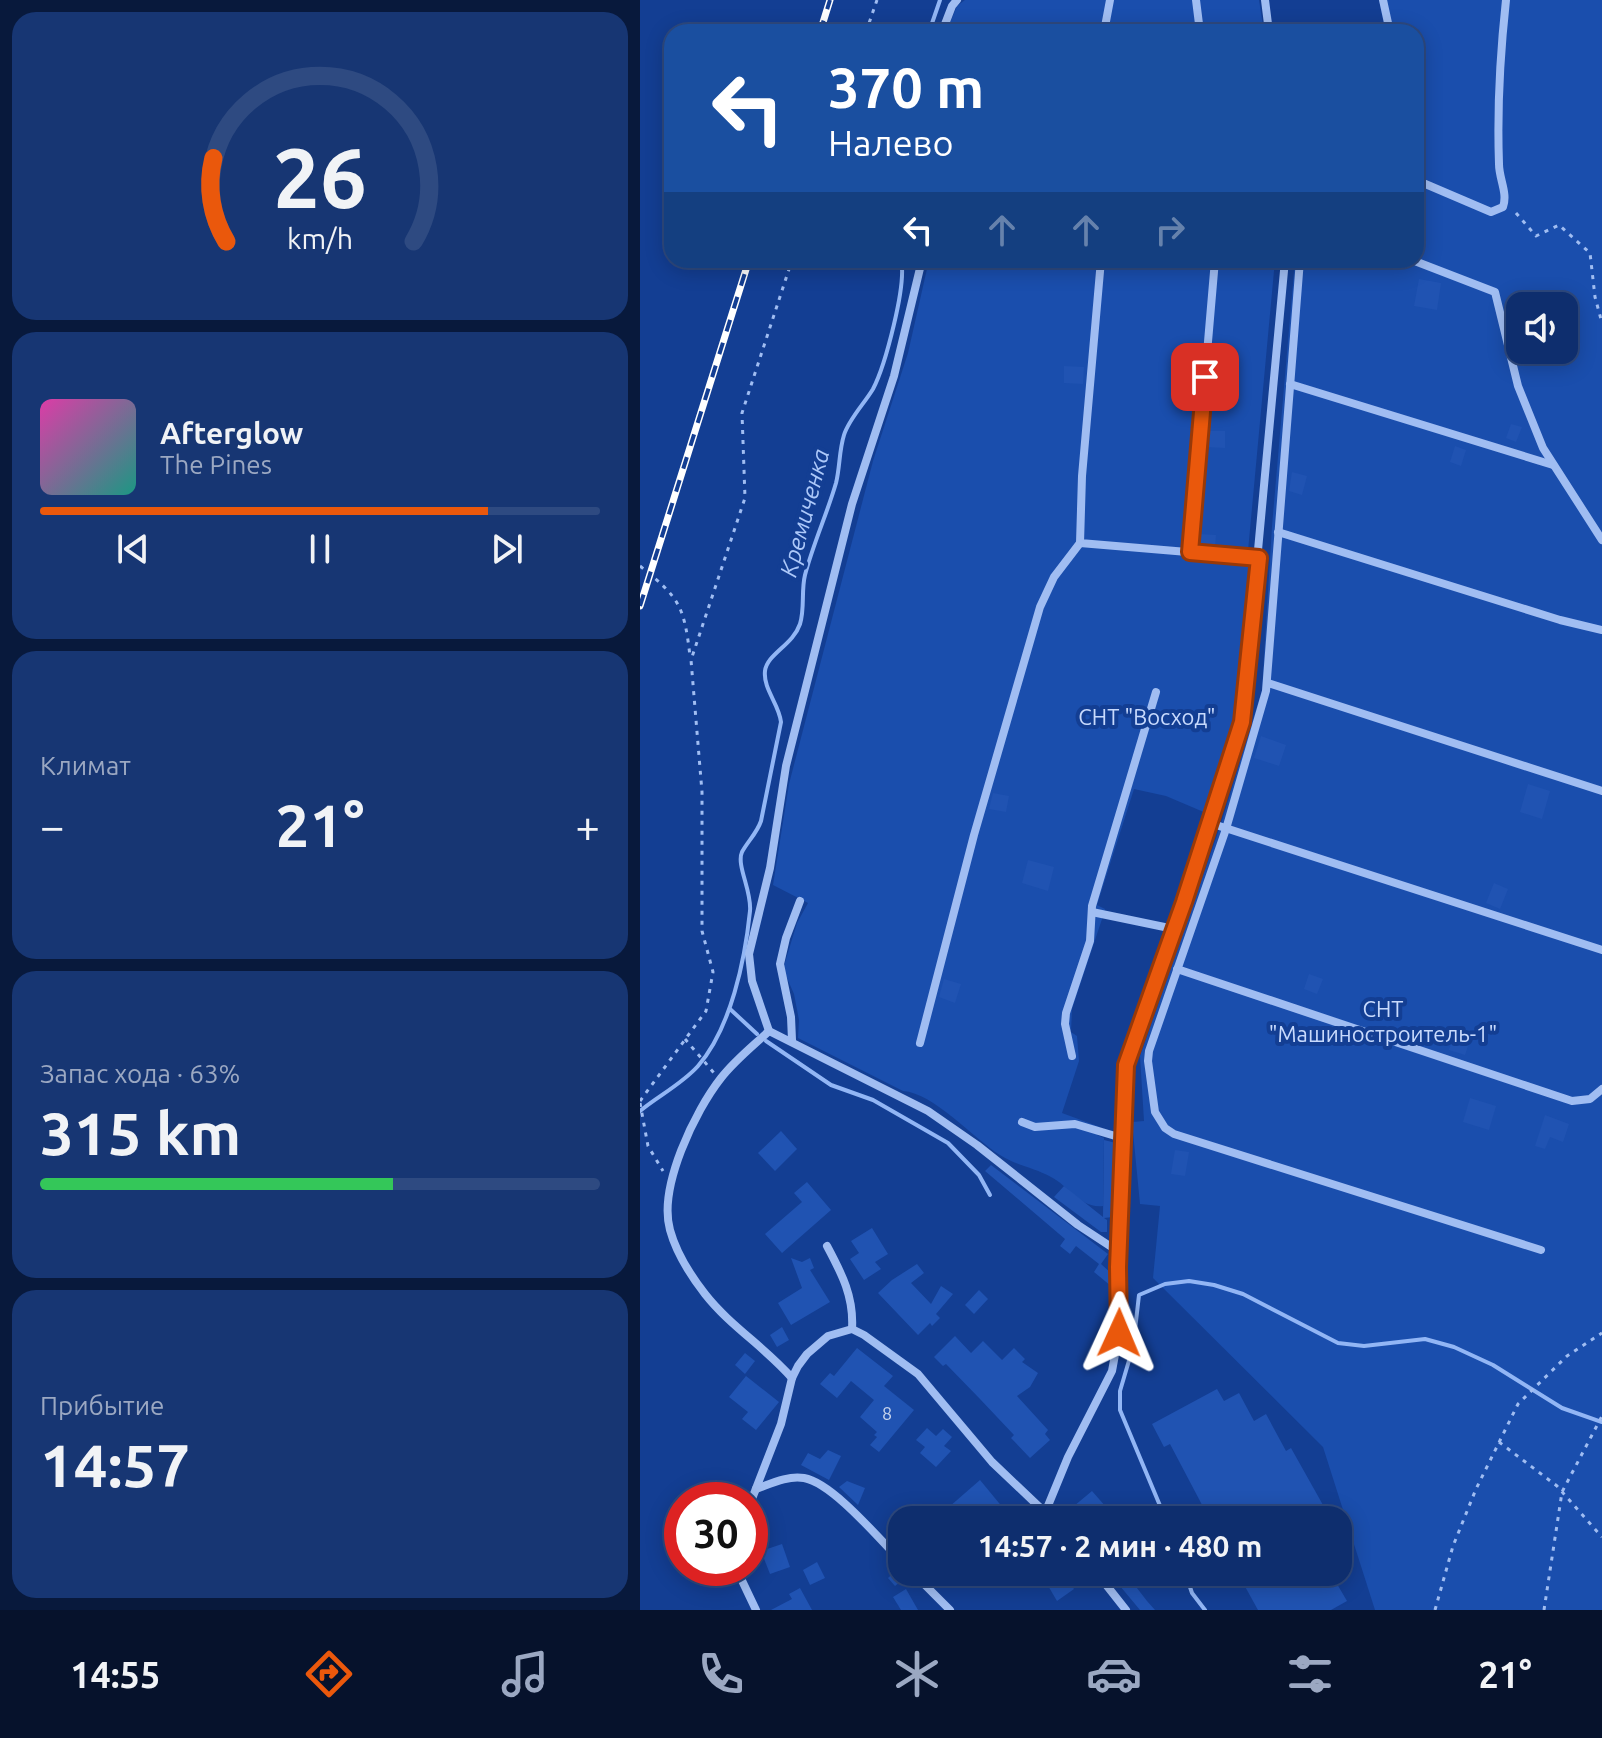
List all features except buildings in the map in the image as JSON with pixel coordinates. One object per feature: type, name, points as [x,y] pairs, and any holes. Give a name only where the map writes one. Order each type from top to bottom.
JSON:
[{"type":"street","points":[[945,24],[957,0]]},
{"type":"street","points":[[1106,24],[1110,0]]},
{"type":"street","points":[[1196,0],[1199,24]]},
{"type":"street","points":[[1265,0],[1268,24]]},
{"type":"street","points":[[1383,0],[1388,24]]},
{"type":"street","points":[[1424,183],[1491,212],[1503,207],[1505,200],[1499,169],[1499,72],[1506,0]]},
{"type":"street","points":[[1424,265],[1495,292],[1518,386],[1543,448],[1602,540]]},
{"type":"street","points":[[920,268],[894,376],[852,504],[786,766],[770,868],[749,954],[752,981],[769,1031],[901,1096],[955,1128],[1078,1225],[1119,1252]]},
{"type":"street","points":[[920,1043],[974,835],[1040,607],[1054,577],[1080,543],[1082,476],[1100,268]]},
{"type":"street","points":[[1190,552],[1214,268]]},
{"type":"street","points":[[1048,1506],[1068,1457],[1112,1371],[1119,1333],[1126,1065],[1242,722],[1284,268]]},
{"type":"street","points":[[1299,268],[1268,683],[1226,829],[1152,1040],[1148,1061],[1155,1112],[1165,1128],[1174,1134],[1541,1250]]},
{"type":"street","points":[[1290,384],[1553,465]]},
{"type":"street","points":[[1278,532],[1560,620],[1602,630]]},
{"type":"street","points":[[1080,543],[1259,558]]},
{"type":"street","points":[[1268,683],[1602,791]]},
{"type":"street","points":[[1072,1056],[1065,1024],[1066,1013],[1090,941],[1092,912],[1156,692]]},
{"type":"street","points":[[1210,823],[1602,950]]},
{"type":"street","points":[[792,1040],[791,1017],[780,964],[800,901]]},
{"type":"street","points":[[1092,912],[1174,929]]},
{"type":"street","points":[[1177,969],[1572,1101],[1590,1099],[1602,1089]]},
{"type":"street","points":[[769,1031],[726,1072],[706,1099],[685,1143],[667,1201],[669,1228],[690,1271],[720,1311],[792,1378]]},
{"type":"street","points":[[1022,1122],[1035,1127],[1075,1124],[1122,1138]]},
{"type":"street","points":[[827,1246],[849,1289],[852,1329]]},
{"type":"street","points":[[759,1482],[781,1424],[798,1366],[828,1336],[852,1329],[918,1374],[992,1462],[1038,1506]]},
{"type":"street","points":[[768,1485],[792,1477],[813,1481],[835,1495],[888,1548]]},
{"type":"street","points":[[745,1586],[756,1610]]},
{"type":"street","points":[[926,1586],[950,1610]]},
{"type":"street","points":[[1107,1586],[1126,1610]]},
{"type":"path","points":[[869,24],[877,0]]},
{"type":"path","points":[[1516,213],[1536,236],[1559,225],[1590,253],[1595,297],[1602,323]]},
{"type":"path","points":[[691,660],[745,498],[742,413],[789,268]]},
{"type":"path","points":[[640,566],[678,601],[687,625],[702,792],[702,931],[713,972],[706,1011],[640,1101],[648,1146],[671,1184]]},
{"type":"path","points":[[685,1039],[707,1064]]},
{"type":"path","points":[[1435,1610],[1453,1546],[1518,1404],[1567,1356],[1602,1333]]},
{"type":"path","points":[[1544,1610],[1562,1492],[1602,1416]]},
{"type":"path","points":[[1499,1442],[1562,1492],[1602,1537]]},
{"type":"green space","points":[[965,0],[1259,0],[1263,24],[949,24],[957,6]]},
{"type":"green space","name":"СНТ \"Машиностроитель-1\"","points":[[1379,0],[1602,0],[1602,1610],[1375,1610],[1352,1538],[1352,1506],[1342,1506],[1323,1447],[1153,1278],[1160,1206],[1140,1204],[1132,1122],[1144,1121],[1140,1056],[1221,824],[1262,690],[1272,526],[1294,268],[1424,268],[1424,24],[1384,24]]},
{"type":"green space","name":"СНТ \"Восход\"","points":[[927,268],[1274,268],[1236,715],[1206,813],[1166,796],[1134,789],[1097,905],[1105,909],[1072,1009],[1071,1032],[1077,1036],[1079,1061],[1062,1113],[1100,1127],[1097,1135],[1104,1138],[1103,1206],[1088,1204],[1051,1177],[1000,1155],[928,1100],[903,1091],[798,1038],[799,1020],[794,994],[783,969],[797,923],[808,903],[773,885],[789,784],[873,461],[908,353]]},
{"type":"waterway","name":"Кремиченка","points":[[932,24],[940,0]]},
{"type":"waterway","name":"Кремиченка","points":[[640,1111],[698,1066],[710,1050],[728,1013],[744,951],[750,911],[741,857],[761,821],[781,722],[766,684],[765,671],[770,659],[792,638],[800,624],[805,575],[836,483],[844,435],[878,378],[898,306],[902,268]]},
{"type":"waterway","points":[[730,1009],[757,1034]]},
{"type":"waterway","points":[[766,1041],[831,1085],[873,1100],[948,1143],[979,1175],[990,1195]]},
{"type":"waterway","points":[[1160,1506],[1120,1410],[1120,1391],[1133,1347],[1139,1295],[1165,1284],[1189,1281],[1243,1294],[1338,1343],[1364,1346],[1425,1339],[1454,1347],[1493,1365],[1562,1408],[1602,1422]]},
{"type":"waterway","points":[[1190,1586],[1205,1610]]},
{"type":"railway","points":[[822,24],[830,0]]},
{"type":"railway","points":[[640,606],[746,268]]},
{"type":"route","points":[[1119,1333],[1118,1267],[1126,1065],[1184,902],[1242,722],[1259,558],[1190,552],[1205,377]]}]
